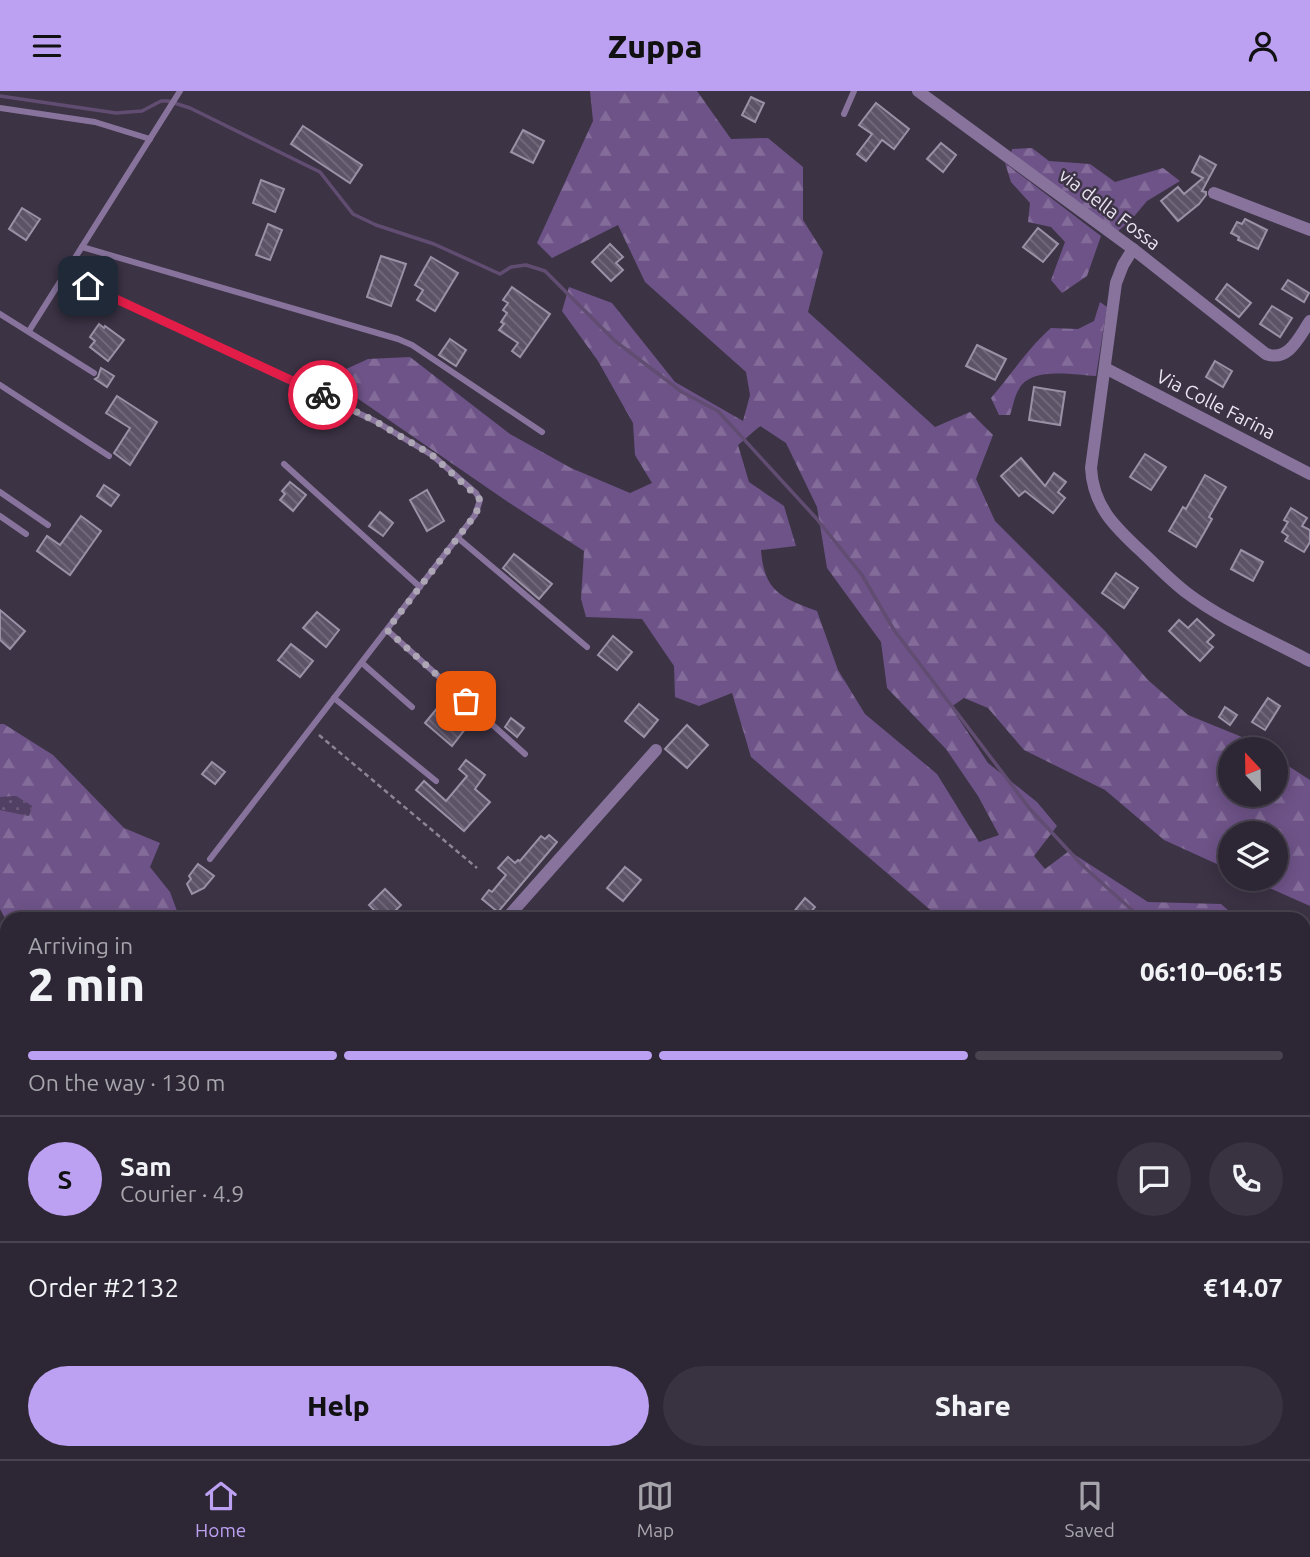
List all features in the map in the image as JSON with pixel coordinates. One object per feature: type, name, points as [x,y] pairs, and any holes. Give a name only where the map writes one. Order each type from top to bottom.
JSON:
[{"type":"street","name":"via della Fossa","points":[[918,91],[1133,249],[1266,353],[1278,356],[1290,350],[1310,321]]},
{"type":"street","points":[[1214,193],[1310,230]]},
{"type":"street","points":[[1133,249],[1117,278],[1091,468],[1095,492],[1107,517],[1185,591],[1221,615],[1310,661]]},
{"type":"street","name":"Via Colle Farina","points":[[1105,368],[1310,474]]},
{"type":"street","points":[[512,912],[656,750]]},
{"type":"lane","points":[[844,114],[854,91]]},
{"type":"lane","points":[[29,331],[178,93]]},
{"type":"lane","points":[[0,109],[95,122],[150,139]]},
{"type":"lane","points":[[82,247],[398,339],[412,345],[542,432]]},
{"type":"lane","points":[[64,275],[375,421],[432,455],[475,493],[480,501],[475,515],[458,538],[210,859]]},
{"type":"lane","points":[[0,314],[94,373]]},
{"type":"lane","points":[[0,385],[109,456]]},
{"type":"lane","points":[[284,464],[420,587]]},
{"type":"lane","points":[[0,492],[48,525]]},
{"type":"lane","points":[[0,516],[26,534]]},
{"type":"lane","points":[[458,538],[587,647]]},
{"type":"lane","points":[[387,630],[525,754]]},
{"type":"lane","points":[[362,663],[412,707]]},
{"type":"lane","points":[[334,698],[436,781]]},
{"type":"path","points":[[311,729],[477,868]]},
{"type":"shaded area","points":[[16,796],[32,806],[29,816],[0,810],[0,797]]},
{"type":"green space","points":[[590,91],[697,91],[731,139],[768,138],[803,167],[803,220],[823,252],[808,312],[935,427],[970,412],[993,435],[976,479],[995,521],[1105,631],[1148,680],[1188,715],[1242,737],[1218,737],[1218,807],[1288,807],[1288,766],[1310,780],[1310,906],[1276,891],[1288,891],[1288,821],[1218,821],[1218,865],[1164,840],[1105,790],[1024,750],[988,708],[964,698],[951,707],[988,763],[1037,802],[1057,826],[1034,856],[1045,869],[1069,851],[1148,902],[1221,904],[1230,912],[933,912],[751,757],[732,693],[699,706],[675,697],[674,666],[642,619],[586,617],[581,599],[584,551],[357,398],[344,370],[368,359],[410,357],[510,434],[571,468],[630,493],[652,483],[635,455],[633,423],[598,361],[562,311],[569,287],[612,303],[675,382],[743,421],[750,395],[746,372],[645,282],[618,225],[552,258],[537,243],[593,121]],"holes":[[[760,426],[786,443],[817,507],[827,568],[881,642],[887,688],[946,749],[978,796],[999,835],[979,842],[937,774],[865,714],[838,670],[817,611],[784,597],[771,584],[766,575],[761,550],[796,546],[784,506],[749,482],[738,445]]]},
{"type":"green space","points":[[1032,148],[1049,161],[1090,164],[1115,182],[1163,168],[1180,181],[1147,201],[1117,232],[1011,154],[1012,149]]},
{"type":"green space","points":[[1005,163],[1101,236],[1087,276],[1062,293],[1051,280],[1065,242],[1051,227],[1028,222],[1030,203],[1011,182]]},
{"type":"green space","points":[[1100,302],[1107,307],[1096,376],[1054,373],[1033,377],[1019,389],[1010,415],[999,415],[991,398],[1035,344],[1051,328],[1078,329],[1094,321]]},
{"type":"green space","points":[[0,724],[4,724],[53,755],[124,828],[160,843],[150,867],[170,892],[177,912],[2,912],[0,810],[29,816],[32,806],[16,796],[0,797]]},
{"type":"building","points":[[751,97],[764,103],[755,122],[742,115]]},
{"type":"building","points":[[876,103],[909,129],[894,149],[882,140],[866,161],[857,154],[872,134],[859,125]]},
{"type":"building","points":[[303,126],[362,165],[350,183],[291,144]]},
{"type":"building","points":[[523,130],[544,141],[533,163],[511,152]]},
{"type":"building","points":[[941,143],[956,155],[943,172],[927,159]]},
{"type":"building","points":[[1200,156],[1216,165],[1202,191],[1206,192],[1206,195],[1178,221],[1161,201],[1178,187],[1184,194],[1203,178],[1192,172]]},
{"type":"building","points":[[261,180],[284,189],[275,212],[253,203]]},
{"type":"building","points":[[22,208],[40,219],[26,240],[9,229]]},
{"type":"building","points":[[1245,219],[1267,230],[1258,249],[1238,240],[1239,237],[1231,233],[1237,222],[1242,224]]},
{"type":"building","points":[[268,224],[282,230],[270,260],[256,255]]},
{"type":"building","points":[[1038,228],[1058,244],[1043,262],[1023,247]]},
{"type":"building","points":[[610,244],[623,257],[616,263],[623,270],[611,281],[592,262]]},
{"type":"building","points":[[381,256],[406,264],[391,306],[367,297]]},
{"type":"building","points":[[431,257],[458,273],[435,311],[417,300],[423,290],[415,285]]},
{"type":"building","points":[[1288,280],[1309,293],[1304,302],[1282,289]]},
{"type":"building","points":[[1227,284],[1251,303],[1239,317],[1216,299]]},
{"type":"building","points":[[512,287],[550,314],[520,357],[512,351],[518,343],[499,330],[507,313],[503,310],[508,303],[503,300]]},
{"type":"building","points":[[1272,306],[1292,318],[1280,337],[1260,324]]},
{"type":"building","points":[[99,324],[124,340],[108,361],[90,347],[95,341],[90,337]]},
{"type":"building","points":[[450,339],[466,350],[456,366],[439,355]]},
{"type":"building","points":[[977,345],[1006,359],[995,380],[966,366]]},
{"type":"building","points":[[1215,361],[1232,371],[1223,387],[1206,377]]},
{"type":"building","points":[[101,368],[114,376],[107,387],[95,379]]},
{"type":"building","points":[[1034,387],[1065,392],[1060,425],[1029,420]]},
{"type":"building","points":[[117,396],[157,422],[130,465],[114,453],[130,428],[106,413]]},
{"type":"building","points":[[1145,454],[1166,467],[1151,490],[1130,477]]},
{"type":"building","points":[[1021,458],[1045,486],[1054,473],[1066,482],[1058,492],[1065,498],[1053,513],[1025,491],[1019,496],[1001,476]]},
{"type":"building","points":[[1205,475],[1226,487],[1196,547],[1169,531],[1183,507],[1186,509]]},
{"type":"building","points":[[290,482],[306,495],[293,511],[280,500],[285,494],[282,491]]},
{"type":"building","points":[[104,485],[119,495],[111,506],[97,496]]},
{"type":"building","points":[[427,490],[444,521],[427,531],[410,500]]},
{"type":"building","points":[[1291,508],[1307,518],[1302,526],[1310,530],[1310,542],[1304,552],[1285,541],[1288,536],[1282,532],[1288,522],[1284,520]]},
{"type":"building","points":[[380,512],[393,523],[383,536],[369,526]]},
{"type":"building","points":[[81,516],[101,531],[70,575],[37,551],[47,536],[60,545]]},
{"type":"building","points":[[1241,550],[1263,562],[1253,581],[1231,569]]},
{"type":"building","points":[[514,554],[552,584],[539,599],[503,568]]},
{"type":"building","points":[[1116,573],[1138,588],[1124,608],[1102,593]]},
{"type":"building","points":[[0,610],[25,631],[10,649],[0,640]]},
{"type":"building","points":[[317,612],[339,630],[326,647],[303,628]]},
{"type":"building","points":[[1197,619],[1214,635],[1207,642],[1213,647],[1200,661],[1169,631],[1179,620],[1188,628]]},
{"type":"building","points":[[613,636],[632,652],[617,670],[598,655]]},
{"type":"building","points":[[291,644],[313,661],[300,677],[278,660]]},
{"type":"building","points":[[1268,698],[1280,706],[1265,730],[1252,722]]},
{"type":"building","points":[[639,704],[658,720],[644,737],[625,721]]},
{"type":"building","points":[[439,706],[466,728],[452,746],[425,723]]},
{"type":"building","points":[[1225,707],[1237,715],[1230,725],[1219,717]]},
{"type":"building","points":[[511,718],[524,728],[517,737],[505,727]]},
{"type":"building","points":[[687,725],[708,745],[687,768],[665,749]]},
{"type":"building","points":[[466,760],[485,775],[475,789],[490,802],[464,831],[416,790],[424,781],[446,801],[467,776],[459,769]]},
{"type":"building","points":[[212,762],[225,772],[215,784],[202,774]]},
{"type":"building","points":[[549,835],[557,842],[498,912],[482,899],[489,890],[492,892],[506,875],[498,868],[508,857],[515,863],[520,861],[541,836],[545,839]]},
{"type":"building","points":[[198,864],[214,876],[204,888],[192,894],[187,884],[191,879],[189,876]]},
{"type":"building","points":[[625,867],[641,880],[623,901],[607,888]]},
{"type":"building","points":[[385,889],[401,905],[394,912],[376,912],[369,905]]},
{"type":"building","points":[[805,898],[815,907],[811,912],[794,912]]},
{"type":"waterway","points":[[0,96],[116,113],[142,111],[161,101],[190,108],[320,172],[353,214],[376,225],[434,244],[500,274],[511,267],[526,265],[545,271],[615,341],[682,392],[718,411],[816,518],[862,575],[894,630],[1030,809],[1082,865],[1134,912]]},
{"type":"way so far","points":[[323,395],[375,421],[432,455],[479,498],[478,511],[387,630],[466,701]]},
{"type":"route","points":[[88,286],[323,395]]}]
